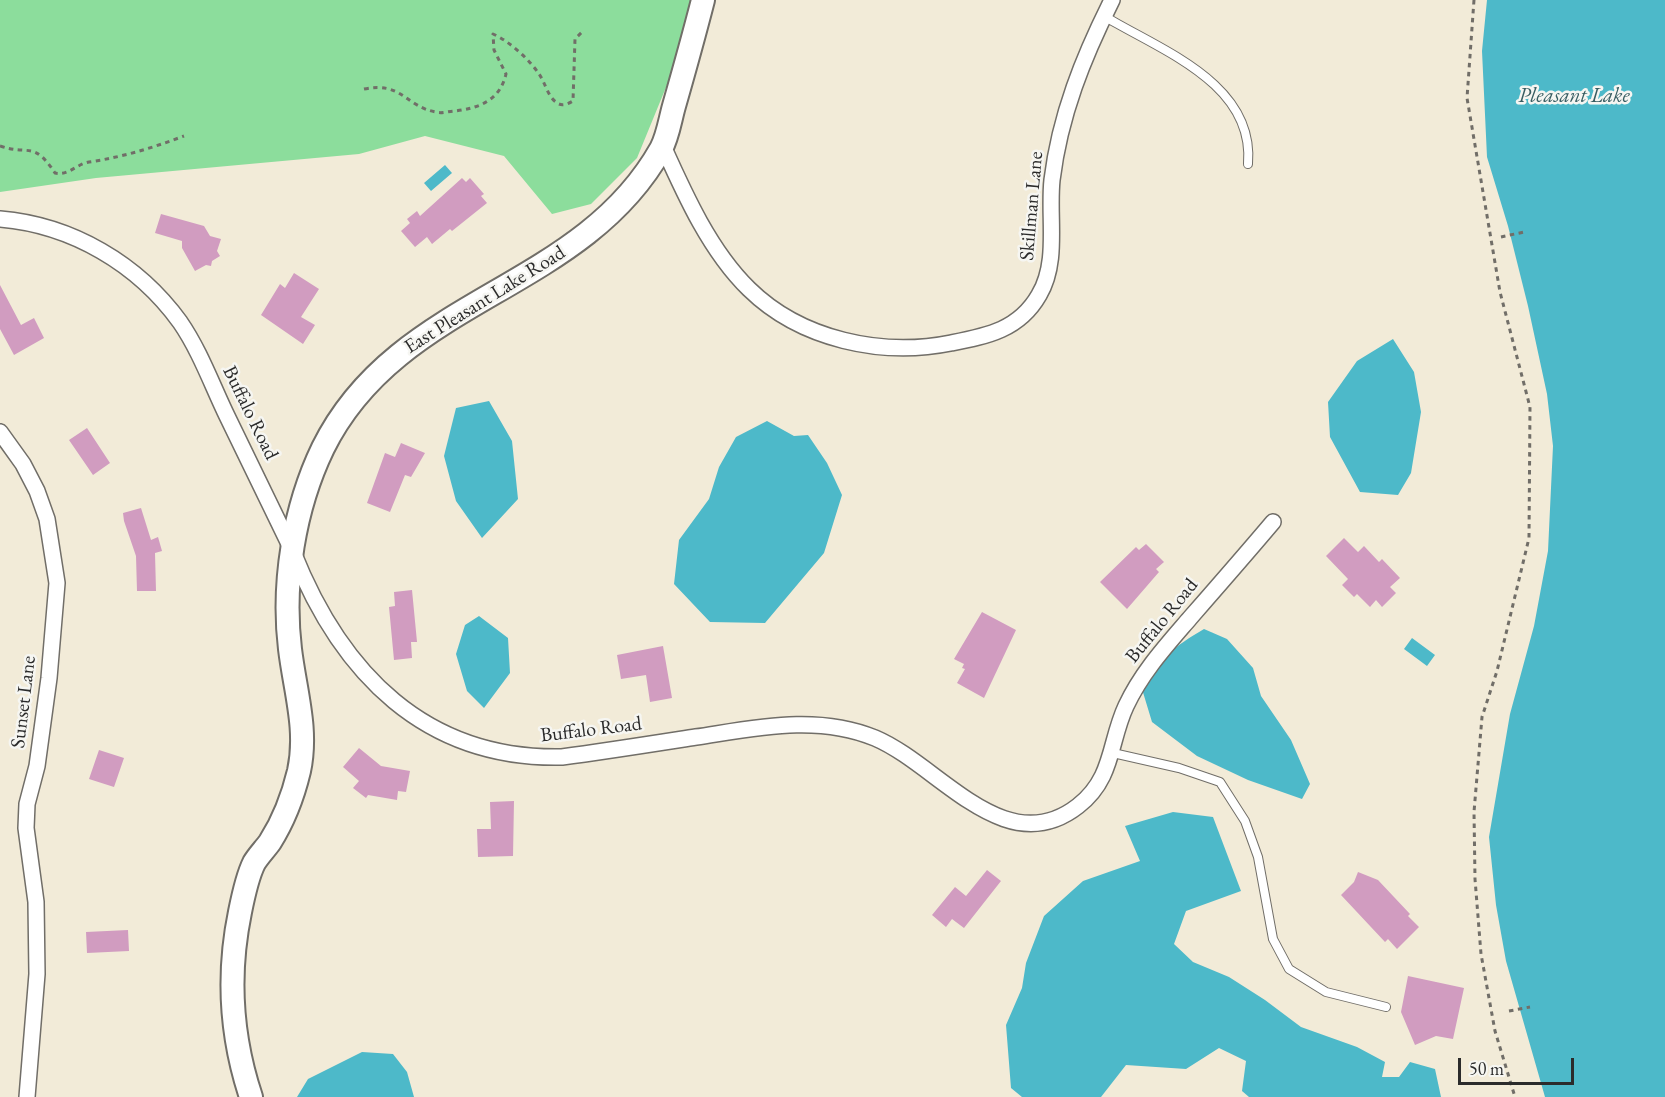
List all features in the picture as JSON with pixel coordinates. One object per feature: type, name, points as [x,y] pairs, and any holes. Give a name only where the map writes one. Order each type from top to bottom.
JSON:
[{"type":"street","name":"East Pleasant Lake Road","points":[[251,1097],[236,1041],[232,969],[243,898],[254,864],[280,824],[292,795],[299,768],[302,712],[290,650],[288,617],[293,552],[299,514],[309,480],[324,446],[361,390],[410,344],[559,256],[583,238],[629,194],[663,146],[703,0]]},
{"type":"street","name":"Skillman Lane","points":[[663,146],[681,188],[727,261],[749,289],[774,309],[821,333],[876,347],[933,346],[986,337],[1017,322],[1035,301],[1047,278],[1050,260],[1052,180],[1059,141],[1081,64],[1112,0]]},
{"type":"street","name":"Buffalo Road","points":[[0,219],[37,224],[92,245],[126,267],[162,300],[196,349],[306,584],[328,624],[359,666],[383,691],[423,722],[446,735],[501,754],[530,758],[562,757],[775,725],[827,725],[875,738],[899,750],[983,811],[999,819],[1033,824],[1062,815],[1078,806],[1102,778],[1113,753],[1125,708],[1146,670],[1273,522]]},
{"type":"street","name":"Sunset Lane","points":[[0,432],[23,464],[37,491],[47,519],[57,583],[45,709],[37,766],[27,804],[26,828],[36,902],[37,974],[27,1097]]},
{"type":"lane","points":[[1104,16],[1145,41],[1173,53],[1228,99],[1240,117],[1245,133],[1248,164]]},
{"type":"lane","points":[[1113,753],[1179,768],[1220,782],[1249,830],[1258,857],[1273,939],[1289,969],[1326,992],[1386,1007]]},
{"type":"path","points":[[1474,0],[1467,99],[1500,292],[1530,406],[1529,538],[1497,671],[1482,717],[1474,812],[1475,879],[1481,954],[1495,1031],[1515,1097]]},
{"type":"path","points":[[364,89],[376,86],[396,89],[410,100],[436,113],[473,109],[489,101],[502,88],[506,74],[494,50],[493,34],[503,39],[538,72],[554,102],[560,105],[569,104],[573,101],[575,39],[584,30]]},
{"type":"path","points":[[0,146],[28,149],[42,154],[54,173],[61,175],[88,162],[99,163],[138,153],[184,136]]},
{"type":"path","points":[[1501,237],[1524,232]]},
{"type":"path","points":[[1509,1011],[1530,1007]]},
{"type":"green space","points":[[0,0],[692,0],[669,80],[637,158],[591,204],[552,214],[504,156],[425,136],[359,154],[96,178],[0,192]]},
{"type":"water","name":"Pleasant Lake","points":[[1487,0],[1665,0],[1665,1097],[1545,1097],[1506,961],[1496,905],[1489,837],[1510,714],[1534,626],[1548,551],[1553,446],[1547,394],[1528,306],[1508,226],[1487,157],[1482,51]]},
{"type":"water","points":[[445,165],[452,173],[431,191],[424,183]]},
{"type":"water","points":[[1393,339],[1414,372],[1421,412],[1411,473],[1398,495],[1360,492],[1330,437],[1328,402],[1357,361]]},
{"type":"water","points":[[489,401],[512,441],[518,499],[482,538],[456,501],[444,456],[456,408]]},
{"type":"water","points":[[767,421],[794,436],[808,435],[827,463],[842,495],[824,553],[765,623],[710,622],[674,584],[679,540],[709,499],[719,467],[736,437]]},
{"type":"water","points":[[479,616],[508,638],[510,673],[484,708],[467,691],[456,654],[465,625]]},
{"type":"water","points":[[1204,629],[1227,639],[1253,668],[1261,696],[1291,740],[1310,784],[1302,799],[1248,780],[1197,756],[1152,722],[1142,689],[1168,654]]},
{"type":"water","points":[[1412,638],[1435,655],[1427,666],[1404,649]]},
{"type":"water","points":[[1173,812],[1213,817],[1241,891],[1186,911],[1174,944],[1193,962],[1229,977],[1301,1027],[1357,1047],[1385,1062],[1382,1077],[1399,1077],[1410,1062],[1435,1069],[1441,1097],[1249,1097],[1242,1091],[1246,1061],[1219,1048],[1186,1069],[1126,1065],[1101,1097],[1022,1097],[1011,1088],[1006,1025],[1022,988],[1026,963],[1044,916],[1083,881],[1140,861],[1125,826]]},
{"type":"water","points":[[362,1052],[393,1054],[407,1072],[414,1097],[297,1097],[308,1079]]},
{"type":"building","points":[[462,178],[466,182],[470,178],[484,194],[481,196],[487,203],[432,244],[427,237],[415,247],[401,231],[410,223],[407,219],[417,211],[420,216]]},
{"type":"building","points":[[161,214],[204,226],[210,236],[221,239],[217,251],[220,256],[212,261],[211,266],[206,265],[195,271],[182,248],[182,241],[155,233]]},
{"type":"building","points":[[294,273],[319,289],[301,317],[315,325],[303,344],[261,315],[280,284],[285,288]]},
{"type":"building","points":[[0,285],[21,325],[34,318],[44,338],[14,355],[0,329]]},
{"type":"building","points":[[87,428],[110,463],[93,475],[69,440]]},
{"type":"building","points":[[401,443],[425,453],[411,477],[405,475],[390,512],[367,503],[385,453],[395,457]]},
{"type":"building","points":[[141,508],[151,540],[158,537],[162,551],[155,553],[156,591],[137,591],[136,556],[124,521],[123,513]]},
{"type":"building","points":[[1344,538],[1358,552],[1364,546],[1379,562],[1382,559],[1400,578],[1390,587],[1396,593],[1382,607],[1376,600],[1370,607],[1357,594],[1354,597],[1342,585],[1348,579],[1326,556]]},
{"type":"building","points":[[1146,544],[1164,562],[1156,569],[1159,572],[1127,609],[1100,582],[1136,547],[1139,550]]},
{"type":"building","points":[[412,590],[417,642],[411,642],[412,658],[394,660],[389,607],[395,606],[394,592]]},
{"type":"building","points":[[982,612],[1016,630],[984,698],[957,683],[965,669],[962,668],[964,664],[954,659]]},
{"type":"building","points":[[663,646],[672,698],[650,702],[646,675],[621,679],[617,655]]},
{"type":"building","points":[[359,748],[381,766],[410,771],[406,792],[398,791],[397,800],[368,795],[366,798],[353,788],[359,781],[343,767]]},
{"type":"building","points":[[99,750],[124,758],[114,787],[89,779]]},
{"type":"building","points":[[514,801],[513,856],[478,857],[477,829],[491,829],[490,802]]},
{"type":"building","points":[[987,870],[1001,881],[964,928],[952,919],[946,927],[932,915],[955,887],[966,896]]},
{"type":"building","points":[[1358,872],[1378,880],[1419,927],[1397,949],[1388,939],[1385,942],[1341,895],[1354,882]]},
{"type":"building","points":[[128,930],[129,951],[87,953],[86,932]]},
{"type":"building","points":[[1408,976],[1464,988],[1453,1039],[1436,1036],[1415,1045],[1401,1012]]}]
